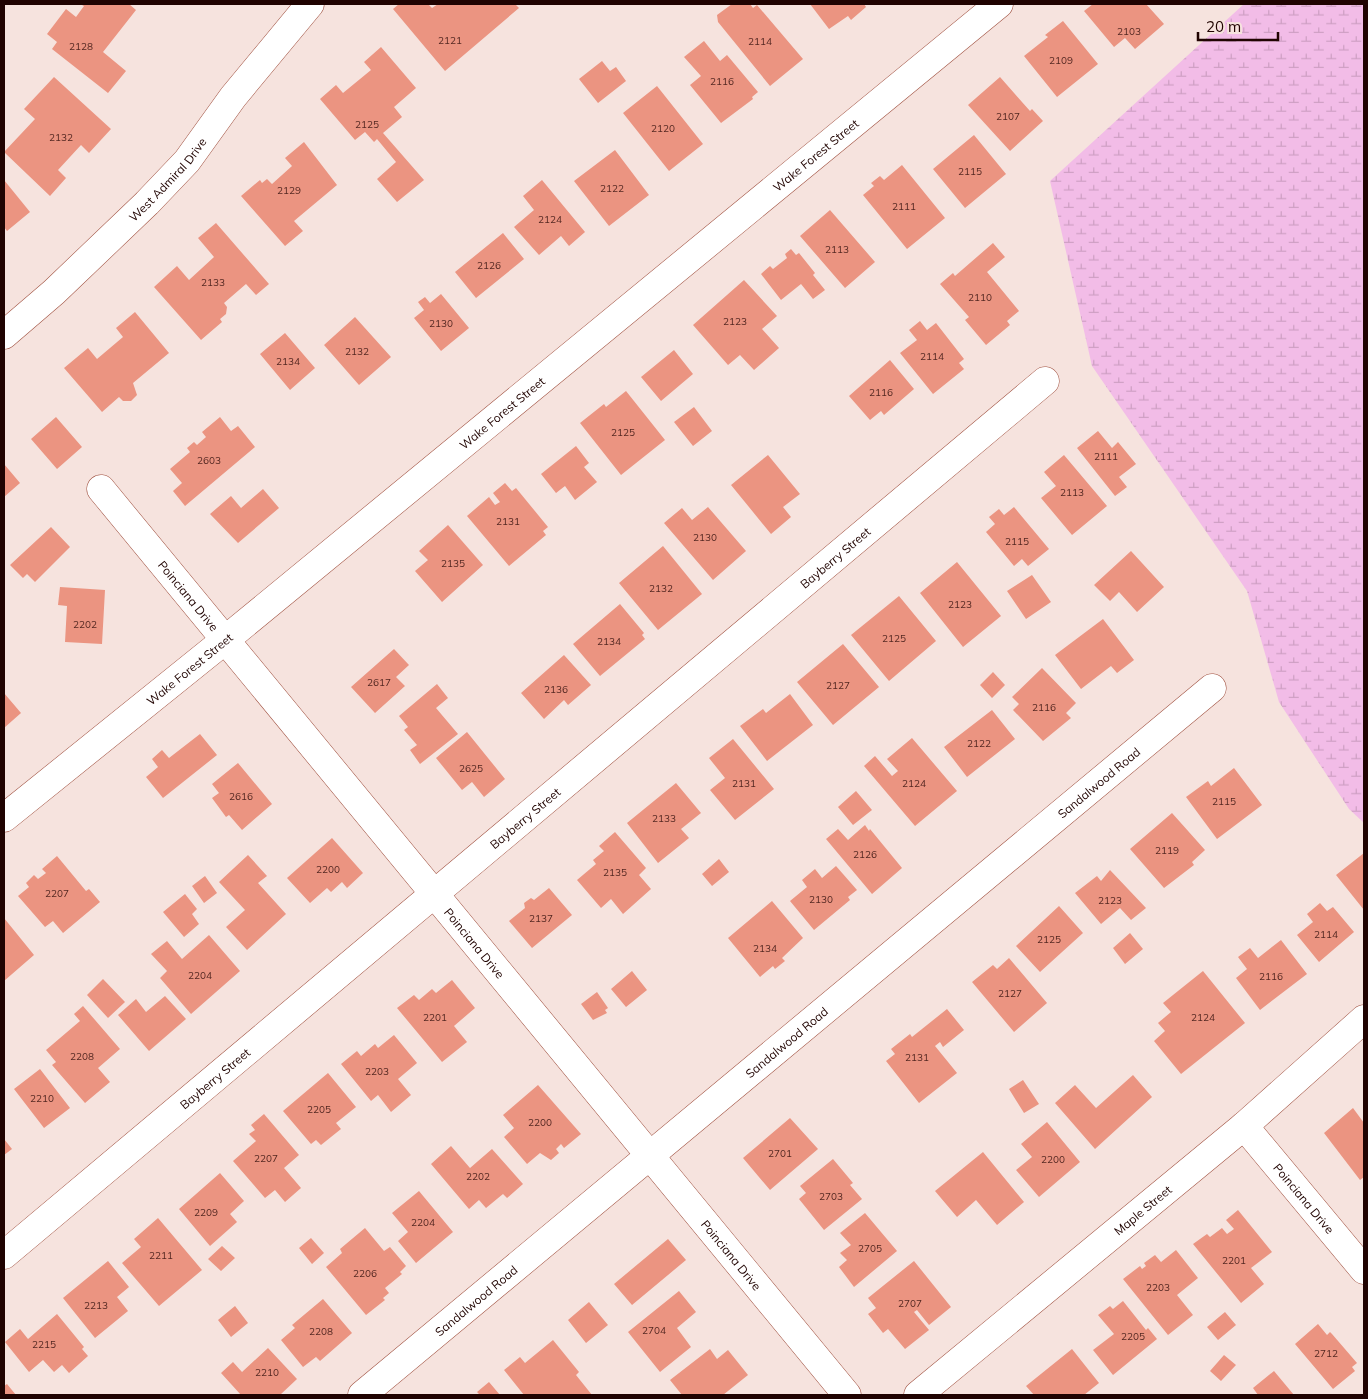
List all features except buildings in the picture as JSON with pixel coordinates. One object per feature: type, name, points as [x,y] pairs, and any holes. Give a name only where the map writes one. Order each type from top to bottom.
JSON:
[{"type":"street","name":"West Admiral Drive","points":[[4,335],[54,292],[147,203],[187,161],[233,97],[310,4]]},
{"type":"street","name":"Wake Forest Street","points":[[4,818],[225,640],[999,4]]},
{"type":"street","name":"Bayberry Street","points":[[4,1254],[1045,381]]},
{"type":"street","name":"Poinciana Drive","points":[[101,489],[848,1395]]},
{"type":"street","name":"Sandalwood Road","points":[[362,1395],[1212,688]]},
{"type":"street","name":"Maple Street","points":[[918,1395],[1244,1126],[1364,1019]]},
{"type":"street","name":"Poinciana Drive","points":[[1244,1126],[1364,1270]]},
{"type":"green space","points":[[1244,4],[1364,4],[1364,823],[1349,809],[1279,702],[1247,591],[1092,366],[1050,181]]}]
